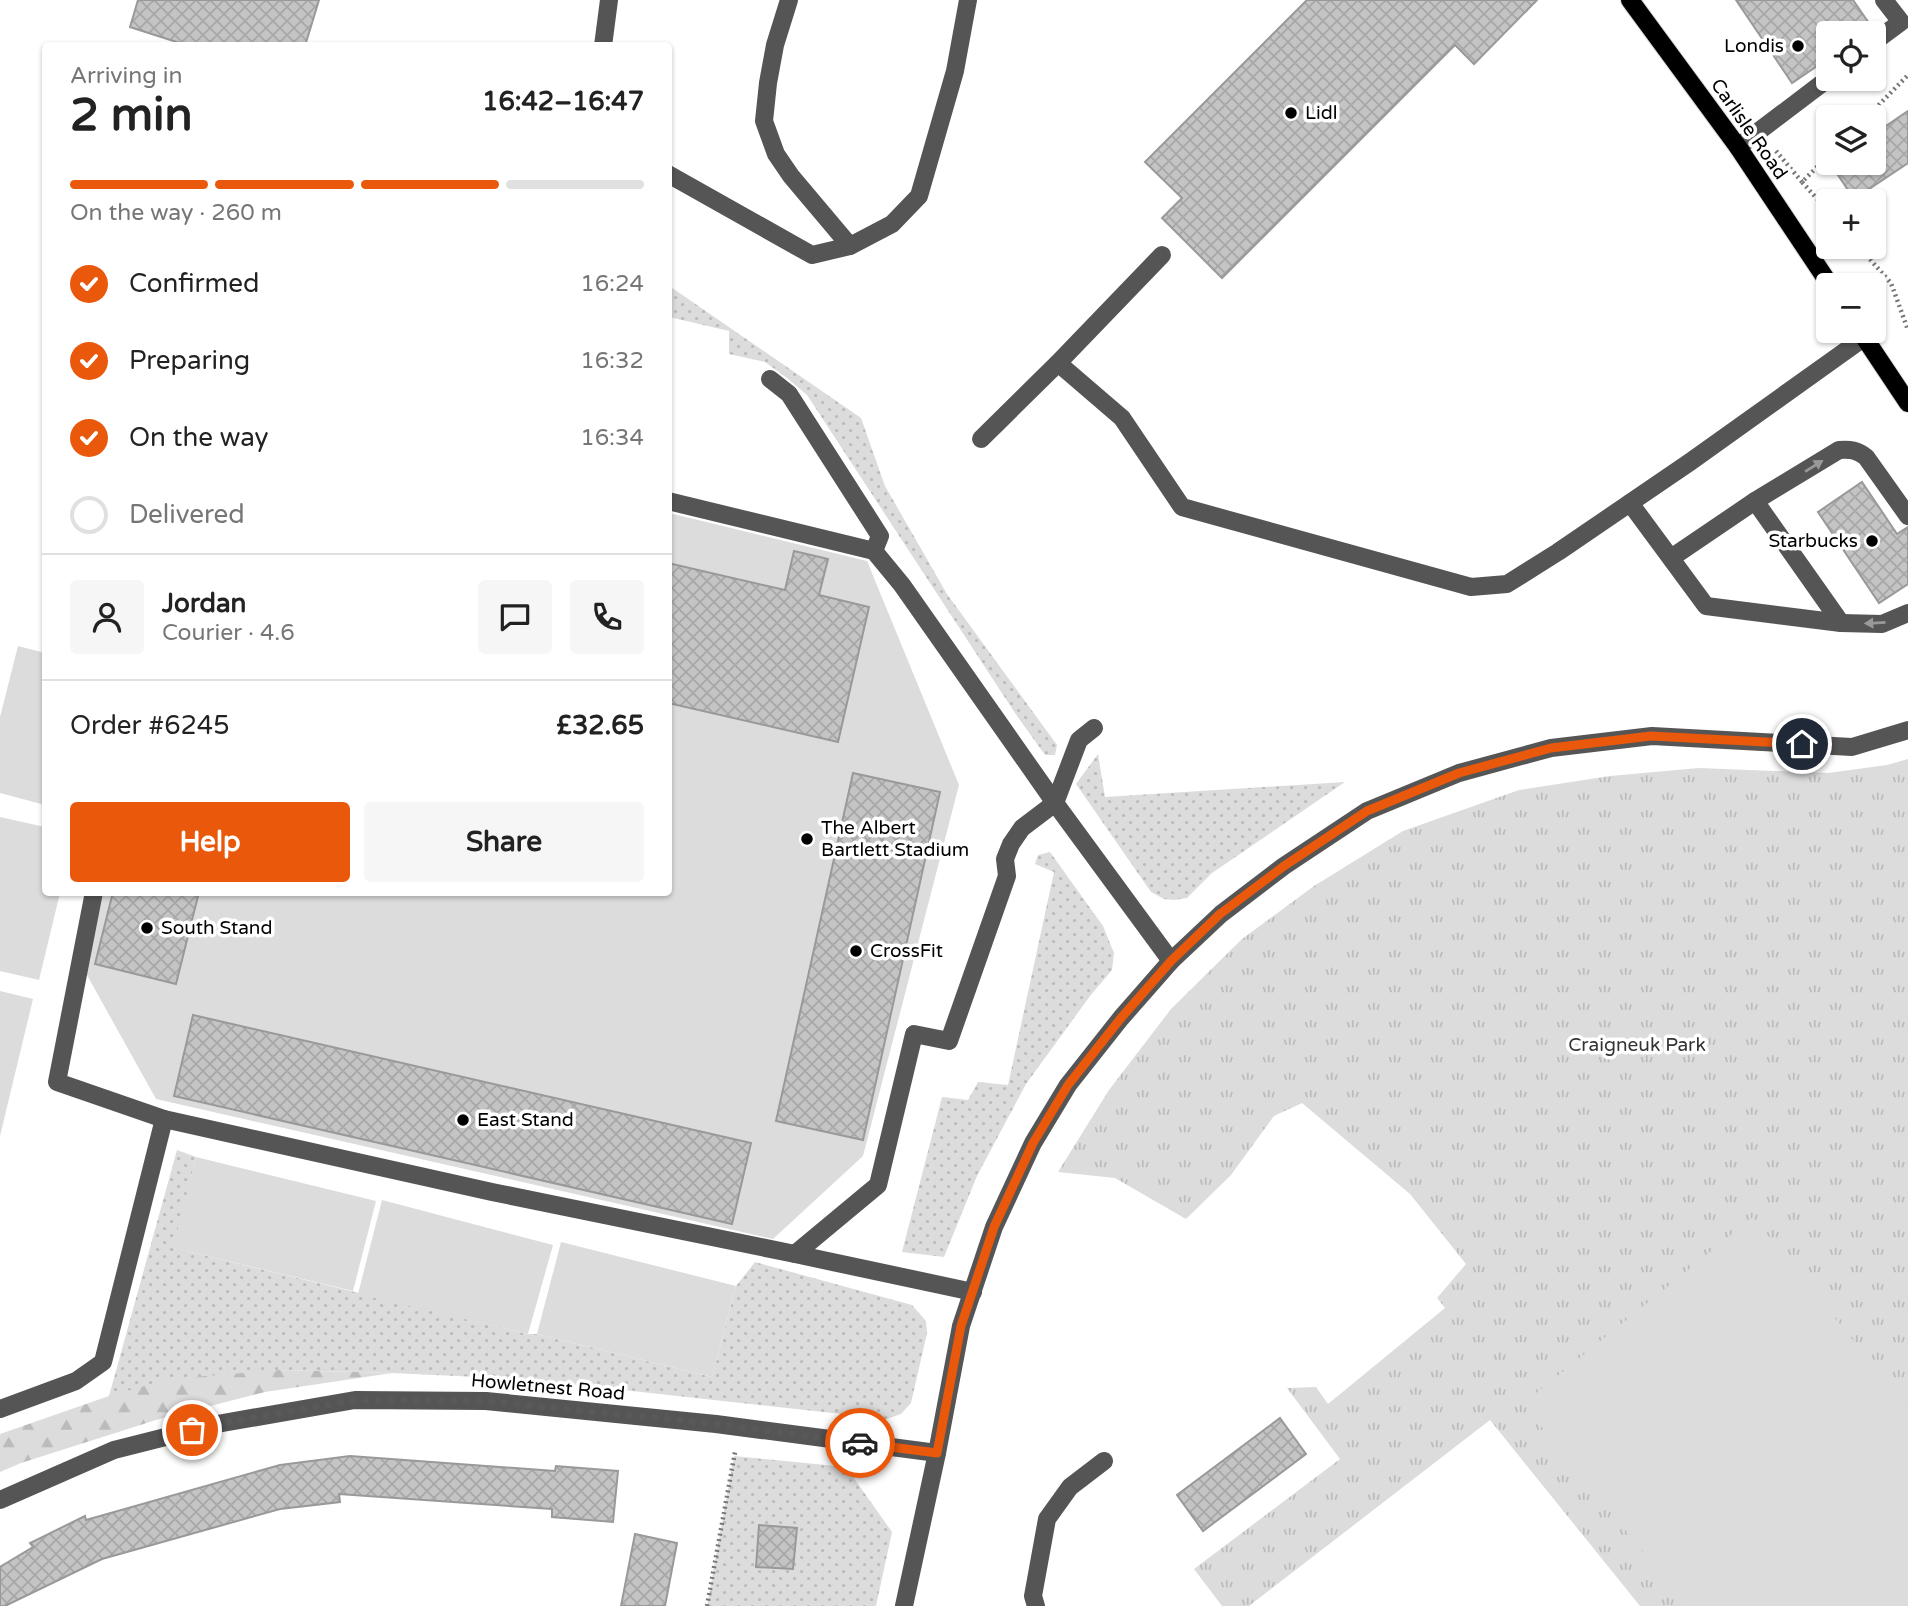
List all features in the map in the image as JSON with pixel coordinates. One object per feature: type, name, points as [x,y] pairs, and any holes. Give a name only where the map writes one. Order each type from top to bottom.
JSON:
[{"type":"main road","name":"Carlisle Road","points":[[1630,0],[1738,148],[1822,273]]},
{"type":"main road","points":[[1868,343],[1908,403]]},
{"type":"street","points":[[604,42],[609,0]]},
{"type":"street","points":[[789,0],[775,45],[764,121],[776,154],[791,176],[850,246]]},
{"type":"street","points":[[672,176],[812,255],[850,246],[892,224],[919,196],[955,71],[968,0]]},
{"type":"street","points":[[1884,0],[1901,22],[1886,33]]},
{"type":"street","points":[[1738,148],[1816,88]]},
{"type":"street","points":[[981,439],[1162,255]]},
{"type":"street","points":[[1058,363],[1122,418],[1181,507],[1471,587],[1507,584],[1558,552],[1630,503],[1850,343]]},
{"type":"street","points":[[770,379],[789,394],[880,536],[874,551]]},
{"type":"street","points":[[1671,558],[1755,501],[1839,450],[1858,451],[1866,457],[1908,516]]},
{"type":"street","points":[[1755,501],[1841,623]]},
{"type":"street","points":[[672,502],[874,551],[902,585],[1055,803],[1171,961]]},
{"type":"street","points":[[1630,503],[1706,606],[1841,623],[1882,624],[1908,613]]},
{"type":"street","points":[[795,1254],[878,1185],[914,1034],[949,1041],[1007,876],[1005,859],[1011,844],[1022,828],[1055,803],[1079,740],[1094,728]]},
{"type":"street","points":[[904,1606],[961,1326],[994,1227],[1033,1143],[1068,1085],[1171,961],[1220,914],[1284,866],[1367,811],[1459,773],[1551,748],[1651,736],[1852,747],[1908,730]]},
{"type":"street","points":[[93,896],[57,1082],[164,1119],[479,1189],[973,1292]]},
{"type":"street","points":[[0,1409],[76,1381],[103,1363],[164,1119]]},
{"type":"street","name":"Howletnest Road","points":[[0,1500],[114,1450],[217,1424],[355,1400],[486,1401],[739,1427],[937,1453]]},
{"type":"street","points":[[1036,1606],[1033,1596],[1047,1518],[1070,1487],[1104,1461]]},
{"type":"path","points":[[1879,105],[1908,75]]},
{"type":"path","points":[[1759,131],[1816,198]]},
{"type":"path","points":[[1802,182],[1816,168]]},
{"type":"path","points":[[1870,259],[1891,283],[1908,330]]},
{"type":"path","points":[[707,1606],[739,1427]]},
{"type":"green space","points":[[672,288],[861,418],[885,486],[947,594],[1057,745],[1055,755],[1045,755],[1015,713],[807,395],[765,362],[729,354],[729,331],[672,318]]},
{"type":"green space","name":"The Albert Bartlett Stadium","points":[[672,514],[867,561],[959,785],[863,1156],[773,1239],[156,1099],[83,968],[99,896],[672,896]]},
{"type":"green space","points":[[18,646],[42,652],[42,804],[0,793],[0,717]]},
{"type":"green space","points":[[1098,754],[1105,797],[1345,782],[1212,873],[1187,898],[1164,899],[1151,892],[1076,784]]},
{"type":"green space","name":"Craigneuk Park","points":[[1908,759],[1908,1606],[1640,1606],[1490,1420],[1249,1606],[1222,1606],[1194,1569],[1340,1459],[1287,1388],[1316,1387],[1328,1404],[1445,1308],[1437,1298],[1466,1264],[1410,1194],[1302,1103],[1274,1116],[1231,1175],[1186,1219],[1115,1178],[1058,1172],[1109,1090],[1171,1009],[1242,939],[1314,886],[1403,831],[1519,790],[1610,776],[1699,768],[1828,773],[1887,765]]},
{"type":"green space","points":[[0,817],[42,826],[42,896],[59,896],[39,980],[0,971]]},
{"type":"green space","points":[[1050,852],[1103,926],[1114,953],[1112,970],[1026,1084],[977,1176],[944,1257],[902,1252],[942,1097],[968,1100],[978,1082],[1008,1085],[1054,872],[1035,864],[1038,855]]},
{"type":"green space","points":[[0,991],[33,999],[0,1136]]},
{"type":"green space","points":[[177,1150],[196,1157],[174,1248],[712,1377],[736,1286],[755,1262],[912,1305],[926,1321],[927,1333],[911,1403],[901,1414],[887,1419],[523,1379],[279,1370],[109,1396]]},
{"type":"green space","points":[[196,1157],[376,1201],[353,1291],[173,1248]]},
{"type":"green space","points":[[382,1200],[553,1245],[528,1334],[358,1294]]},
{"type":"green space","points":[[1753,1217],[1908,1408],[1908,1606],[1687,1606],[1523,1404]]},
{"type":"green space","points":[[561,1242],[736,1286],[712,1377],[537,1334]]},
{"type":"green space","points":[[279,1370],[392,1373],[265,1392],[156,1420],[0,1472],[0,1434],[109,1396],[169,1379]]},
{"type":"green space","points":[[734,1456],[846,1467],[892,1532],[876,1606],[707,1606]]},
{"type":"building","points":[[138,0],[319,0],[306,42],[177,42],[130,27]]},
{"type":"building","name":"Lidl","points":[[1307,0],[1537,0],[1474,64],[1455,45],[1222,278],[1162,218],[1182,198],[1145,162]]},
{"type":"building","name":"Londis","points":[[1736,0],[1853,0],[1867,21],[1816,21],[1816,67],[1792,83]]},
{"type":"building","points":[[1908,111],[1908,163],[1869,189],[1847,189],[1838,175],[1886,175],[1886,126]]},
{"type":"building","name":"Starbucks","points":[[1862,482],[1897,534],[1908,527],[1908,584],[1879,603],[1818,512]]},
{"type":"building","points":[[794,551],[828,559],[819,595],[869,607],[838,742],[672,704],[672,564],[785,590]]},
{"type":"building","points":[[853,773],[940,792],[863,1140],[776,1121]]},
{"type":"building","name":"South Stand","points":[[112,896],[198,896],[176,984],[95,964]]},
{"type":"building","name":"East Stand","points":[[193,1015],[751,1143],[732,1224],[174,1096]]},
{"type":"building","points":[[1280,1418],[1306,1454],[1203,1531],[1177,1495]]},
{"type":"building","points":[[350,1456],[555,1471],[556,1466],[618,1471],[613,1522],[552,1517],[552,1509],[339,1494],[340,1502],[280,1509],[102,1559],[0,1606],[0,1567],[33,1547],[30,1543],[85,1516],[86,1520],[280,1465]]},
{"type":"building","points":[[759,1525],[797,1528],[793,1569],[756,1567]]},
{"type":"building","points":[[635,1534],[677,1543],[665,1606],[621,1606]]},
{"type":"way so far","points":[[192,1430],[355,1400],[486,1401],[716,1424],[860,1443]]},
{"type":"place","name":"Londis","points":[[1798,46]]},
{"type":"place","name":"Lidl","points":[[1291,113]]},
{"type":"place","name":"Starbucks","points":[[1872,541]]},
{"type":"place","name":"The Albert Bartlett Stadium","points":[[807,839]]},
{"type":"place","name":"South Stand","points":[[147,928]]},
{"type":"place","name":"CrossFit","points":[[856,951]]},
{"type":"place","name":"East Stand","points":[[463,1120]]},
{"type":"route","points":[[860,1443],[937,1453],[961,1326],[994,1227],[1033,1143],[1068,1085],[1171,961],[1220,914],[1284,866],[1367,811],[1459,773],[1551,748],[1651,736],[1802,744]]}]
